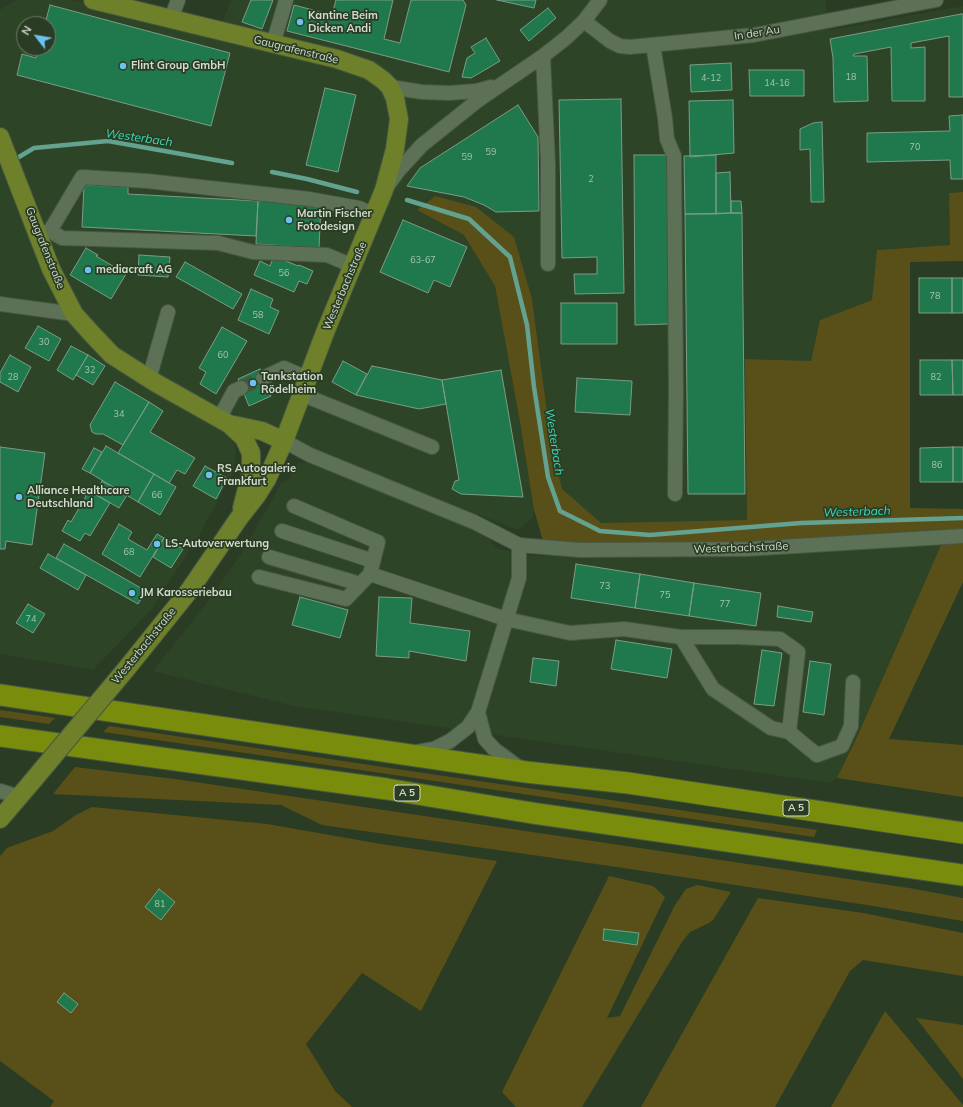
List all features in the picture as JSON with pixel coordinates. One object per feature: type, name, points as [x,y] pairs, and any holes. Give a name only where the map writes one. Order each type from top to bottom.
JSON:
[{"type":"highway","name":"A 5","points":[[0,695],[526,772],[577,779],[628,783],[963,833]]},
{"type":"highway","name":"A 5","points":[[0,736],[386,789],[540,814],[963,875]]},
{"type":"main road","name":"Gaugrafenstraße","points":[[93,0],[337,59],[369,70],[390,87],[395,98],[400,119],[396,143],[384,190]]},
{"type":"main road","name":"Gaugrafenstraße","points":[[0,137],[16,176],[44,233],[51,269],[74,314],[112,355],[149,379],[224,421],[244,438],[251,453],[251,473],[249,486],[239,518]]},
{"type":"main road","name":"Westerbachstraße","points":[[0,819],[127,668],[189,591],[267,479],[284,441],[304,386],[384,190]]},
{"type":"main road","name":"Gaugrafenstraße","points":[[224,421],[262,431],[284,441]]},
{"type":"street","points":[[171,19],[178,0]]},
{"type":"street","points":[[273,44],[286,0]]},
{"type":"street","name":"Westerbachstraße","points":[[384,190],[399,170],[422,145],[448,123],[566,38],[584,21],[600,0]]},
{"type":"street","name":"In der Au","points":[[584,21],[602,36],[620,46],[630,47],[754,35],[936,0]]},
{"type":"street","points":[[653,45],[667,139],[674,156],[676,388],[675,494]]},
{"type":"street","points":[[543,56],[548,163],[548,264]]},
{"type":"street","name":"Westerbachstraße","points":[[390,87],[422,92],[465,92],[476,91],[501,84]]},
{"type":"street","points":[[353,266],[327,255],[253,252],[218,243],[62,238],[44,233],[82,177],[147,181],[309,199],[359,208],[375,215]]},
{"type":"street","points":[[0,304],[74,314]]},
{"type":"street","points":[[149,379],[168,312]]},
{"type":"street","points":[[263,378],[284,368],[304,386],[432,447]]},
{"type":"street","points":[[224,421],[234,391],[241,388]]},
{"type":"street","name":"Westerbachstraße","points":[[284,441],[310,455],[474,522],[519,545],[580,550],[746,549],[963,536]]},
{"type":"street","points":[[259,577],[346,599],[368,573],[378,542],[294,506]]},
{"type":"street","points":[[282,531],[368,573],[506,619],[570,633],[624,629],[681,637],[780,639],[798,652],[789,732]]},
{"type":"street","points":[[406,754],[434,749],[450,742],[468,727],[478,712],[519,578],[519,545]]},
{"type":"street","points":[[269,557],[368,573]]},
{"type":"street","points":[[681,637],[712,689],[771,728],[789,732],[817,755],[842,746],[851,726],[853,682]]},
{"type":"street","points":[[478,712],[485,739],[494,749],[526,772]]},
{"type":"street","points":[[0,791],[25,790]]},
{"type":"shaded area","points":[[16,0],[70,0],[223,21],[231,0],[825,0],[830,30],[963,6],[963,192],[949,193],[950,245],[877,250],[872,300],[820,320],[811,361],[746,359],[747,520],[601,523],[561,489],[551,442],[532,299],[434,196],[417,210],[464,235],[495,286],[520,422],[534,510],[532,519],[518,530],[312,449],[228,411],[223,432],[231,439],[236,450],[234,471],[198,537],[151,610],[93,670],[0,654],[0,10]]},
{"type":"shaded area","points":[[963,192],[963,261],[910,262],[910,508],[963,509],[963,582],[889,739],[963,745],[963,797],[837,778],[857,737],[941,545],[574,556],[544,544],[534,510],[520,422],[495,286],[464,235],[417,210],[435,196],[476,207],[514,237],[532,299],[551,442],[562,489],[601,523],[747,520],[745,359],[811,361],[820,320],[872,300],[877,250],[950,245],[949,193]]},
{"type":"shaded area","points":[[306,462],[471,527],[486,536],[498,549],[530,556],[941,545],[857,737],[837,778],[830,783],[294,706],[153,671],[205,605],[240,556],[282,482],[289,479],[296,464]]},
{"type":"shaded area","points":[[0,710],[55,718],[49,724],[0,717]]},
{"type":"shaded area","points":[[109,726],[817,830],[814,837],[103,732]]},
{"type":"shaded area","points":[[75,767],[175,779],[909,888],[963,898],[963,921],[617,867],[322,825],[281,805],[53,794]]},
{"type":"shaded area","points":[[92,807],[267,824],[381,844],[497,861],[421,1011],[362,973],[306,1044],[335,1091],[352,1107],[50,1107],[54,1101],[0,1061],[0,856],[7,848],[53,831],[76,815]]},
{"type":"shaded area","points":[[609,876],[653,886],[665,897],[607,1018],[620,1016],[675,905],[686,889],[697,885],[731,892],[713,920],[690,932],[682,942],[582,1107],[516,1107],[502,1092]]},
{"type":"shaded area","points":[[758,898],[863,913],[963,933],[963,976],[863,960],[850,971],[775,1107],[641,1107]]},
{"type":"shaded area","points":[[885,1011],[963,1105],[963,1107],[831,1107]]},
{"type":"shaded area","points":[[916,1018],[963,1025],[963,1079]]},
{"type":"building","points":[[251,0],[273,0],[262,29],[242,22]]},
{"type":"building","points":[[336,0],[393,0],[384,39],[400,43],[411,0],[463,0],[466,5],[449,72],[287,31],[294,5],[332,15]]},
{"type":"building","points":[[497,0],[536,0],[534,8]]},
{"type":"building","name":"Flint Group GmbH","points":[[50,5],[230,53],[211,126],[17,75],[22,56],[36,58],[36,56],[56,56],[56,16],[47,16]]},
{"type":"building","points":[[548,8],[556,18],[529,41],[520,30]]},
{"type":"building","points":[[963,14],[963,97],[949,97],[949,36],[911,43],[911,48],[925,47],[925,101],[892,101],[891,47],[854,54],[853,56],[867,56],[868,101],[834,102],[833,58],[830,39]]},
{"type":"building","points":[[486,38],[500,61],[471,78],[462,77],[467,58],[475,53],[471,47]]},
{"type":"building","points":[[731,63],[732,90],[691,92],[690,65]]},
{"type":"building","points":[[749,70],[804,70],[804,96],[750,96]]},
{"type":"building","points":[[325,88],[356,95],[338,172],[306,165]]},
{"type":"building","points":[[621,99],[624,293],[575,294],[574,274],[597,274],[597,257],[562,258],[559,100]]},
{"type":"building","points":[[733,100],[734,153],[690,157],[689,101]]},
{"type":"building","points":[[518,105],[538,137],[539,211],[496,212],[484,205],[464,197],[407,186],[420,168]]},
{"type":"building","points":[[963,115],[963,179],[951,179],[950,160],[867,162],[867,133],[950,131],[949,116]]},
{"type":"building","points":[[822,122],[824,202],[811,202],[810,149],[800,150],[800,129],[813,123]]},
{"type":"building","points":[[634,155],[668,155],[669,324],[635,325]]},
{"type":"building","points":[[716,155],[716,214],[685,214],[684,156]]},
{"type":"building","points":[[730,172],[731,213],[716,214],[716,173]]},
{"type":"building","points":[[84,185],[128,187],[128,194],[258,201],[256,236],[82,227]]},
{"type":"building","name":"Martin Fischer Fotodesign","points":[[258,201],[321,204],[319,248],[256,244]]},
{"type":"building","points":[[731,201],[741,201],[742,213],[731,213]]},
{"type":"building","points":[[742,213],[745,494],[688,494],[685,214]]},
{"type":"building","points":[[403,220],[467,247],[450,287],[434,280],[428,293],[380,272]]},
{"type":"building","points":[[86,248],[98,255],[96,256],[126,274],[111,299],[70,275]]},
{"type":"building","points":[[139,255],[170,257],[168,277],[138,275]]},
{"type":"building","points":[[274,256],[313,271],[307,284],[299,281],[294,292],[254,275],[260,261],[270,266]]},
{"type":"building","points":[[185,262],[242,294],[233,309],[176,277]]},
{"type":"building","points":[[919,278],[952,278],[952,313],[919,313]]},
{"type":"building","points":[[952,278],[963,278],[963,313],[952,313]]},
{"type":"building","points":[[251,289],[273,299],[270,307],[279,311],[269,334],[238,320]]},
{"type":"building","points":[[561,303],[617,303],[617,344],[561,344]]},
{"type":"building","points":[[38,326],[61,339],[49,361],[25,348]]},
{"type":"building","points":[[222,327],[247,341],[216,394],[200,384],[206,372],[199,368]]},
{"type":"building","points":[[71,346],[88,355],[73,380],[57,370]]},
{"type":"building","points":[[10,355],[31,367],[18,392],[0,382],[0,373]]},
{"type":"building","points":[[88,355],[105,366],[93,385],[76,375]]},
{"type":"building","points":[[920,360],[952,360],[953,395],[920,395]]},
{"type":"building","points":[[952,360],[963,360],[963,395],[953,395]]},
{"type":"building","points":[[343,361],[367,374],[356,395],[332,382]]},
{"type":"building","points":[[372,366],[442,380],[446,404],[419,409],[356,395]]},
{"type":"building","name":"Tankstation Rödelheim","points":[[260,369],[271,396],[249,406],[238,379]]},
{"type":"building","points":[[501,370],[523,497],[461,494],[452,489],[455,481],[459,480],[442,380]]},
{"type":"building","points":[[577,378],[632,381],[630,415],[575,412]]},
{"type":"building","points":[[115,382],[149,402],[123,445],[103,434],[96,434],[92,432],[90,425]]},
{"type":"building","points":[[149,402],[163,411],[150,432],[195,458],[185,474],[177,470],[169,483],[118,453]]},
{"type":"building","points":[[106,446],[154,474],[138,502],[90,473]]},
{"type":"building","name":"Alliance Healthcare Deutschland","points":[[0,447],[45,453],[32,545],[6,541],[5,549],[0,549]]},
{"type":"building","points":[[953,447],[953,482],[920,482],[920,448]]},
{"type":"building","points":[[953,447],[963,447],[963,482],[953,482]]},
{"type":"building","points":[[94,448],[102,452],[90,473],[82,469]]},
{"type":"building","points":[[205,466],[227,478],[216,499],[193,486]]},
{"type":"building","points":[[154,474],[176,487],[160,515],[138,502]]},
{"type":"building","points":[[102,481],[127,495],[119,508],[95,494]]},
{"type":"building","points":[[84,488],[110,503],[90,536],[85,533],[80,541],[62,531],[68,520],[71,522],[86,496],[81,493]]},
{"type":"building","points":[[119,524],[132,532],[128,539],[147,550],[157,534],[164,538],[140,577],[102,554]]},
{"type":"building","points":[[164,538],[183,549],[171,568],[153,557]]},
{"type":"building","points":[[64,544],[146,591],[138,604],[56,558]]},
{"type":"building","points":[[48,554],[86,575],[78,590],[40,568]]},
{"type":"building","points":[[576,564],[640,574],[635,608],[571,598]]},
{"type":"building","points":[[640,574],[694,583],[689,616],[635,608]]},
{"type":"building","points":[[694,583],[761,593],[756,626],[689,616]]},
{"type":"building","points":[[300,597],[348,610],[340,638],[292,625]]},
{"type":"building","points":[[379,597],[412,598],[410,623],[470,631],[466,661],[409,651],[409,658],[376,656]]},
{"type":"building","points":[[28,604],[45,614],[33,633],[16,623]]},
{"type":"building","points":[[778,606],[813,612],[811,622],[777,617]]},
{"type":"building","points":[[616,640],[672,649],[667,678],[611,669]]},
{"type":"building","points":[[762,650],[782,653],[774,706],[754,704]]},
{"type":"building","points":[[533,658],[559,661],[556,686],[530,682]]},
{"type":"building","points":[[810,661],[831,664],[824,715],[803,712]]},
{"type":"building","points":[[159,889],[175,902],[161,920],[145,907]]},
{"type":"building","points":[[604,929],[639,933],[637,945],[603,940]]},
{"type":"building","points":[[64,993],[78,1004],[71,1013],[57,1002]]},
{"type":"waterway","name":"Westerbach","points":[[14,160],[34,148],[108,141],[232,163]]},
{"type":"waterway","name":"Westerbach","points":[[272,172],[307,179],[357,192]]},
{"type":"waterway","name":"Westerbach","points":[[407,200],[469,219],[510,257],[527,325],[534,387],[548,477],[560,511],[600,531],[650,535],[801,523],[963,518]]},
{"type":"tunnel","points":[[241,388],[263,378]]},
{"type":"place","name":"Kantine Beim Dicken Andi","points":[[300,22]]},
{"type":"place","name":"Flint Group GmbH","points":[[123,66]]},
{"type":"place","name":"Martin Fischer Fotodesign","points":[[289,220]]},
{"type":"place","name":"mediacraft AG","points":[[88,270]]},
{"type":"place","name":"Tankstation Rödelheim","points":[[253,383]]},
{"type":"place","name":"RS Autogalerie Frankfurt","points":[[209,475]]},
{"type":"place","name":"Alliance Healthcare Deutschland","points":[[19,497]]},
{"type":"place","name":"LS-Autoverwertung","points":[[157,544]]},
{"type":"place","name":"JM Karosseriebau","points":[[132,593]]}]
